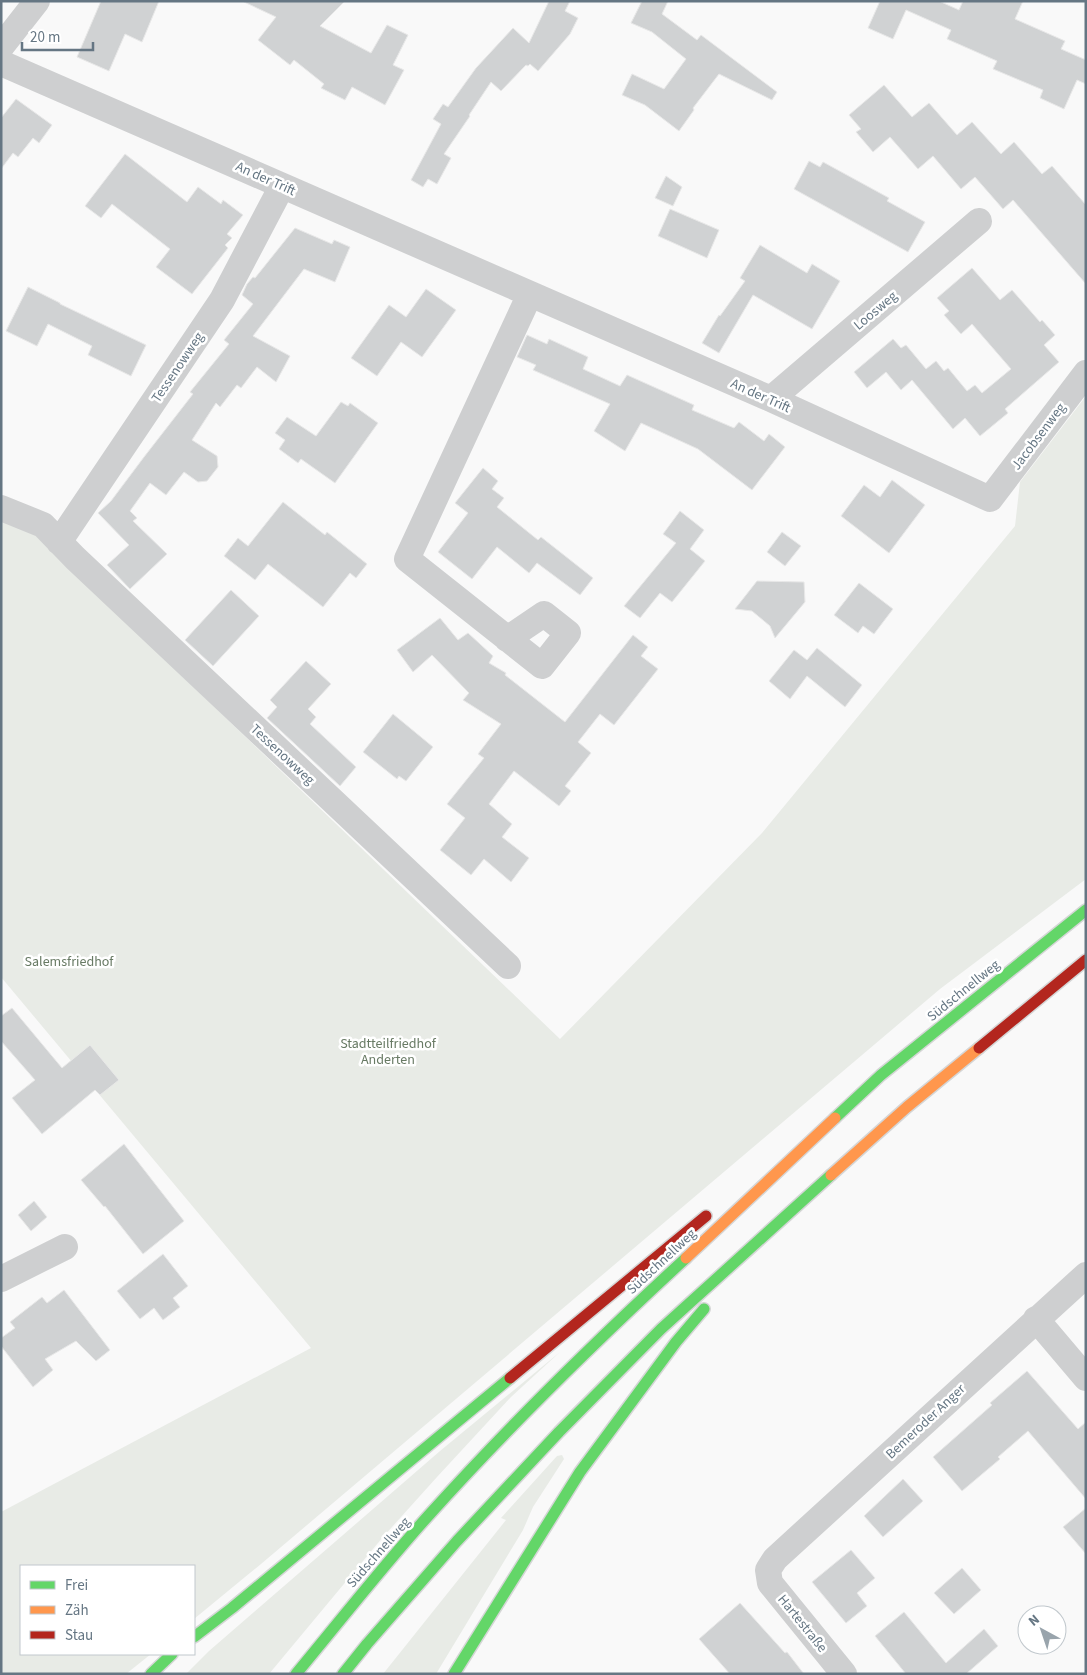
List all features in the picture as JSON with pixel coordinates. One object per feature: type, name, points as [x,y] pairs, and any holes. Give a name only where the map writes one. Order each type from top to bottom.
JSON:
[{"type":"highway","name":"Südschnellweg","points":[[296,1674],[429,1515],[531,1408],[637,1303],[881,1075],[1086,910]]},
{"type":"highway","points":[[343,1674],[366,1644],[456,1541],[559,1432],[661,1329],[906,1107],[1086,960]]},
{"type":"highway","points":[[765,1168],[881,1075]]},
{"type":"highway","points":[[195,1636],[232,1608],[718,1206]]},
{"type":"highway","points":[[454,1674],[580,1472],[676,1342],[768,1231]]},
{"type":"highway","points":[[195,1649],[232,1608]]},
{"type":"highway","points":[[151,1674],[171,1655]]},
{"type":"street","points":[[1,47],[37,1]]},
{"type":"street","name":"An der Trift","points":[[1,63],[770,399],[990,499]]},
{"type":"street","name":"Tessenowweg","points":[[59,542],[222,300],[282,186]]},
{"type":"street","name":"Loosweg","points":[[770,399],[980,222]]},
{"type":"street","points":[[507,639],[407,559],[530,294]]},
{"type":"street","name":"Jacobsenweg","points":[[990,499],[1086,373]]},
{"type":"street","name":"Tessenowweg","points":[[1,508],[43,525],[508,966]]},
{"type":"street","points":[[1,1278],[65,1247]]},
{"type":"street","name":"Bemeroder Anger","points":[[768,1570],[775,1559],[1086,1275]]},
{"type":"street","points":[[1036,1319],[1086,1378]]},
{"type":"street","name":"Hartestraße","points":[[768,1570],[770,1582],[844,1674]]},
{"type":"green space","points":[[1086,396],[1086,879],[940,989],[195,1618],[195,1565],[20,1565],[20,1655],[150,1655],[126,1674],[1,1674],[1,1512],[311,1348],[1,977],[1,518],[29,529],[560,1039],[762,833],[1015,526],[1020,482]]},
{"type":"green space","points":[[560,1352],[511,1397],[437,1477],[383,1537],[269,1674],[186,1674],[209,1651],[440,1451]]},
{"type":"green space","points":[[562,1455],[564,1459],[533,1507],[523,1530],[436,1674],[383,1674],[506,1520],[501,1518],[557,1456]]},
{"type":"building","points":[[101,1],[159,1],[142,42],[125,34],[109,71],[77,57]]},
{"type":"building","points":[[242,1],[345,1],[320,26],[371,53],[387,25],[408,35],[393,65],[404,70],[385,105],[352,87],[345,100],[321,88],[324,84],[294,60],[290,65],[258,40],[276,17]]},
{"type":"building","points":[[549,1],[570,1],[565,11],[578,18],[570,34],[538,71],[530,64],[526,65],[501,91],[491,82],[444,154],[451,158],[437,184],[428,179],[423,187],[411,180],[441,124],[433,119],[443,104],[448,107],[476,68],[513,28],[529,43]]},
{"type":"building","points":[[642,1],[668,1],[662,14],[697,40],[701,35],[777,92],[772,100],[719,74],[693,108],[694,110],[679,131],[645,105],[622,95],[632,74],[664,89],[686,59],[652,32],[631,23]]},
{"type":"building","points":[[880,1],[939,1],[959,10],[963,1],[1023,1],[1015,19],[1065,41],[1061,49],[1086,60],[1086,84],[1077,80],[1064,109],[1040,98],[1043,90],[993,69],[997,61],[947,39],[951,30],[906,10],[893,39],[868,28]]},
{"type":"building","points":[[884,85],[912,117],[929,103],[957,135],[972,122],[1001,154],[1014,142],[1042,174],[1052,166],[1086,205],[1086,284],[1013,200],[1003,209],[975,177],[961,189],[933,156],[918,169],[890,137],[873,152],[856,132],[861,129],[849,115]]},
{"type":"building","points":[[16,99],[52,125],[39,143],[33,138],[18,157],[13,153],[1,169],[1,118]]},
{"type":"building","points":[[125,154],[187,202],[198,187],[221,204],[223,200],[243,215],[227,234],[232,238],[225,245],[228,248],[192,294],[156,267],[170,249],[112,204],[101,218],[85,206]]},
{"type":"building","points":[[809,161],[820,167],[823,162],[889,198],[887,201],[925,222],[908,252],[794,189]]},
{"type":"building","points":[[666,176],[682,187],[673,206],[655,198]]},
{"type":"building","points":[[670,209],[719,230],[707,258],[658,236]]},
{"type":"building","points":[[295,228],[332,244],[334,240],[350,247],[335,282],[304,269],[253,336],[290,356],[276,382],[257,367],[241,388],[237,385],[220,407],[216,403],[192,440],[217,456],[218,467],[207,481],[198,482],[184,472],[166,495],[150,483],[130,511],[137,518],[133,521],[167,554],[130,589],[107,565],[129,545],[98,513],[111,501],[193,394],[190,392],[229,344],[224,340],[253,304],[242,295],[247,284],[253,277],[255,278]]},
{"type":"building","points":[[760,245],[807,273],[812,264],[840,281],[812,329],[753,295],[719,353],[702,343],[719,315],[745,281],[740,278]]},
{"type":"building","points":[[972,268],[1000,300],[1012,290],[1040,322],[1042,320],[1055,335],[1044,345],[1059,362],[1005,409],[1008,413],[980,436],[965,418],[953,429],[912,380],[901,390],[886,372],[867,388],[854,372],[893,339],[901,348],[906,345],[926,369],[936,361],[944,371],[948,368],[967,391],[975,385],[982,393],[1011,369],[972,324],[961,334],[944,315],[949,311],[937,298]]},
{"type":"building","points":[[28,287],[146,345],[131,376],[88,355],[92,346],[48,324],[37,346],[6,331]]},
{"type":"building","points":[[426,289],[456,310],[422,357],[401,342],[377,376],[351,358],[389,305],[406,317]]},
{"type":"building","points":[[527,335],[547,344],[549,339],[588,357],[583,369],[620,386],[627,375],[694,405],[692,410],[734,428],[739,422],[764,441],[769,434],[785,447],[752,490],[698,449],[641,423],[625,451],[594,431],[610,404],[533,370],[536,365],[517,357]]},
{"type":"building","points":[[341,402],[348,406],[350,403],[378,423],[335,483],[301,459],[298,463],[279,449],[285,440],[275,433],[287,417],[316,436]]},
{"type":"building","points":[[483,468],[498,481],[492,489],[504,498],[497,507],[538,540],[541,537],[593,578],[580,595],[537,563],[529,573],[497,547],[472,579],[438,552],[468,513],[455,503]]},
{"type":"building","points":[[892,480],[925,505],[889,553],[841,516],[864,485],[880,497]]},
{"type":"building","points":[[283,502],[325,535],[327,532],[367,564],[356,578],[350,573],[323,607],[268,564],[255,580],[224,556],[238,538],[248,546]]},
{"type":"building","points":[[680,511],[704,530],[690,549],[705,561],[672,602],[660,593],[640,618],[624,606],[676,543],[663,534]]},
{"type":"building","points":[[782,532],[801,546],[785,566],[767,552]]},
{"type":"building","points":[[757,581],[804,582],[805,602],[775,638],[770,626],[752,611],[735,609]]},
{"type":"building","points":[[859,583],[893,609],[874,634],[863,626],[858,633],[834,615]]},
{"type":"building","points":[[231,590],[259,616],[213,666],[185,640]]},
{"type":"building","points":[[440,618],[458,640],[468,633],[493,656],[489,663],[506,673],[505,675],[565,722],[633,635],[648,647],[641,656],[658,669],[614,725],[600,714],[578,742],[591,753],[565,786],[571,791],[559,806],[514,771],[489,804],[512,824],[502,837],[529,858],[511,882],[484,859],[471,875],[440,850],[465,818],[447,804],[484,758],[478,754],[501,724],[463,700],[469,693],[432,655],[413,672],[397,650]]},
{"type":"building","points":[[817,648],[862,685],[845,707],[807,676],[790,699],[769,681],[794,650],[807,660]]},
{"type":"building","points":[[306,661],[331,684],[308,709],[316,717],[310,724],[356,767],[340,786],[267,718],[277,707],[270,700]]},
{"type":"building","points":[[393,714],[433,747],[406,781],[399,776],[397,779],[363,752]]},
{"type":"building","points":[[12,1008],[62,1068],[90,1045],[119,1080],[100,1095],[95,1090],[42,1134],[12,1098],[35,1080],[1,1041],[1,1016]]},
{"type":"building","points":[[124,1144],[184,1221],[143,1254],[105,1206],[81,1180]]},
{"type":"building","points":[[34,1201],[47,1217],[31,1231],[18,1215]]},
{"type":"building","points":[[163,1254],[188,1286],[173,1298],[180,1307],[163,1320],[154,1308],[140,1319],[117,1291]]},
{"type":"building","points":[[64,1290],[110,1350],[96,1361],[76,1341],[45,1359],[53,1370],[33,1387],[1,1346],[1,1338],[15,1328],[10,1322],[42,1297],[47,1303]]},
{"type":"building","points":[[1027,1371],[1078,1429],[1086,1422],[1086,1499],[1028,1431],[998,1457],[1000,1459],[962,1491],[933,1457]]},
{"type":"building","points":[[903,1479],[923,1501],[883,1537],[864,1516]]},
{"type":"building","points":[[1086,1508],[1086,1554],[1063,1527]]},
{"type":"building","points":[[851,1550],[875,1578],[857,1593],[867,1606],[846,1623],[812,1582]]},
{"type":"building","points":[[962,1568],[981,1590],[954,1614],[934,1593]]},
{"type":"building","points":[[740,1603],[785,1653],[787,1652],[804,1674],[730,1674],[699,1639]]},
{"type":"building","points":[[904,1612],[946,1663],[984,1629],[998,1646],[966,1674],[906,1674],[875,1636]]},
{"type":"traffic: fast","points":[[835,1118],[881,1075],[1086,910]]},
{"type":"traffic: fast","points":[[343,1674],[457,1541],[559,1432],[661,1329],[831,1175]]},
{"type":"traffic: fast","points":[[296,1674],[395,1554],[460,1481],[554,1384],[686,1258]]},
{"type":"traffic: fast","points":[[454,1674],[580,1472],[676,1342],[704,1309]]},
{"type":"traffic: fast","points":[[195,1636],[232,1608],[510,1378]]},
{"type":"traffic: fast","points":[[151,1674],[171,1655]]},
{"type":"traffic: slow","points":[[831,1175],[907,1107],[979,1048]]},
{"type":"traffic: slow","points":[[686,1258],[835,1118]]},
{"type":"traffic: jam","points":[[979,1048],[1086,960]]},
{"type":"traffic: jam","points":[[510,1378],[706,1216]]},
{"type":"park label","name":"Salemsfriedhof","points":[[69,961]]},
{"type":"park label","name":"Stadtteilfriedhof Anderten","points":[[388,1052]]}]
